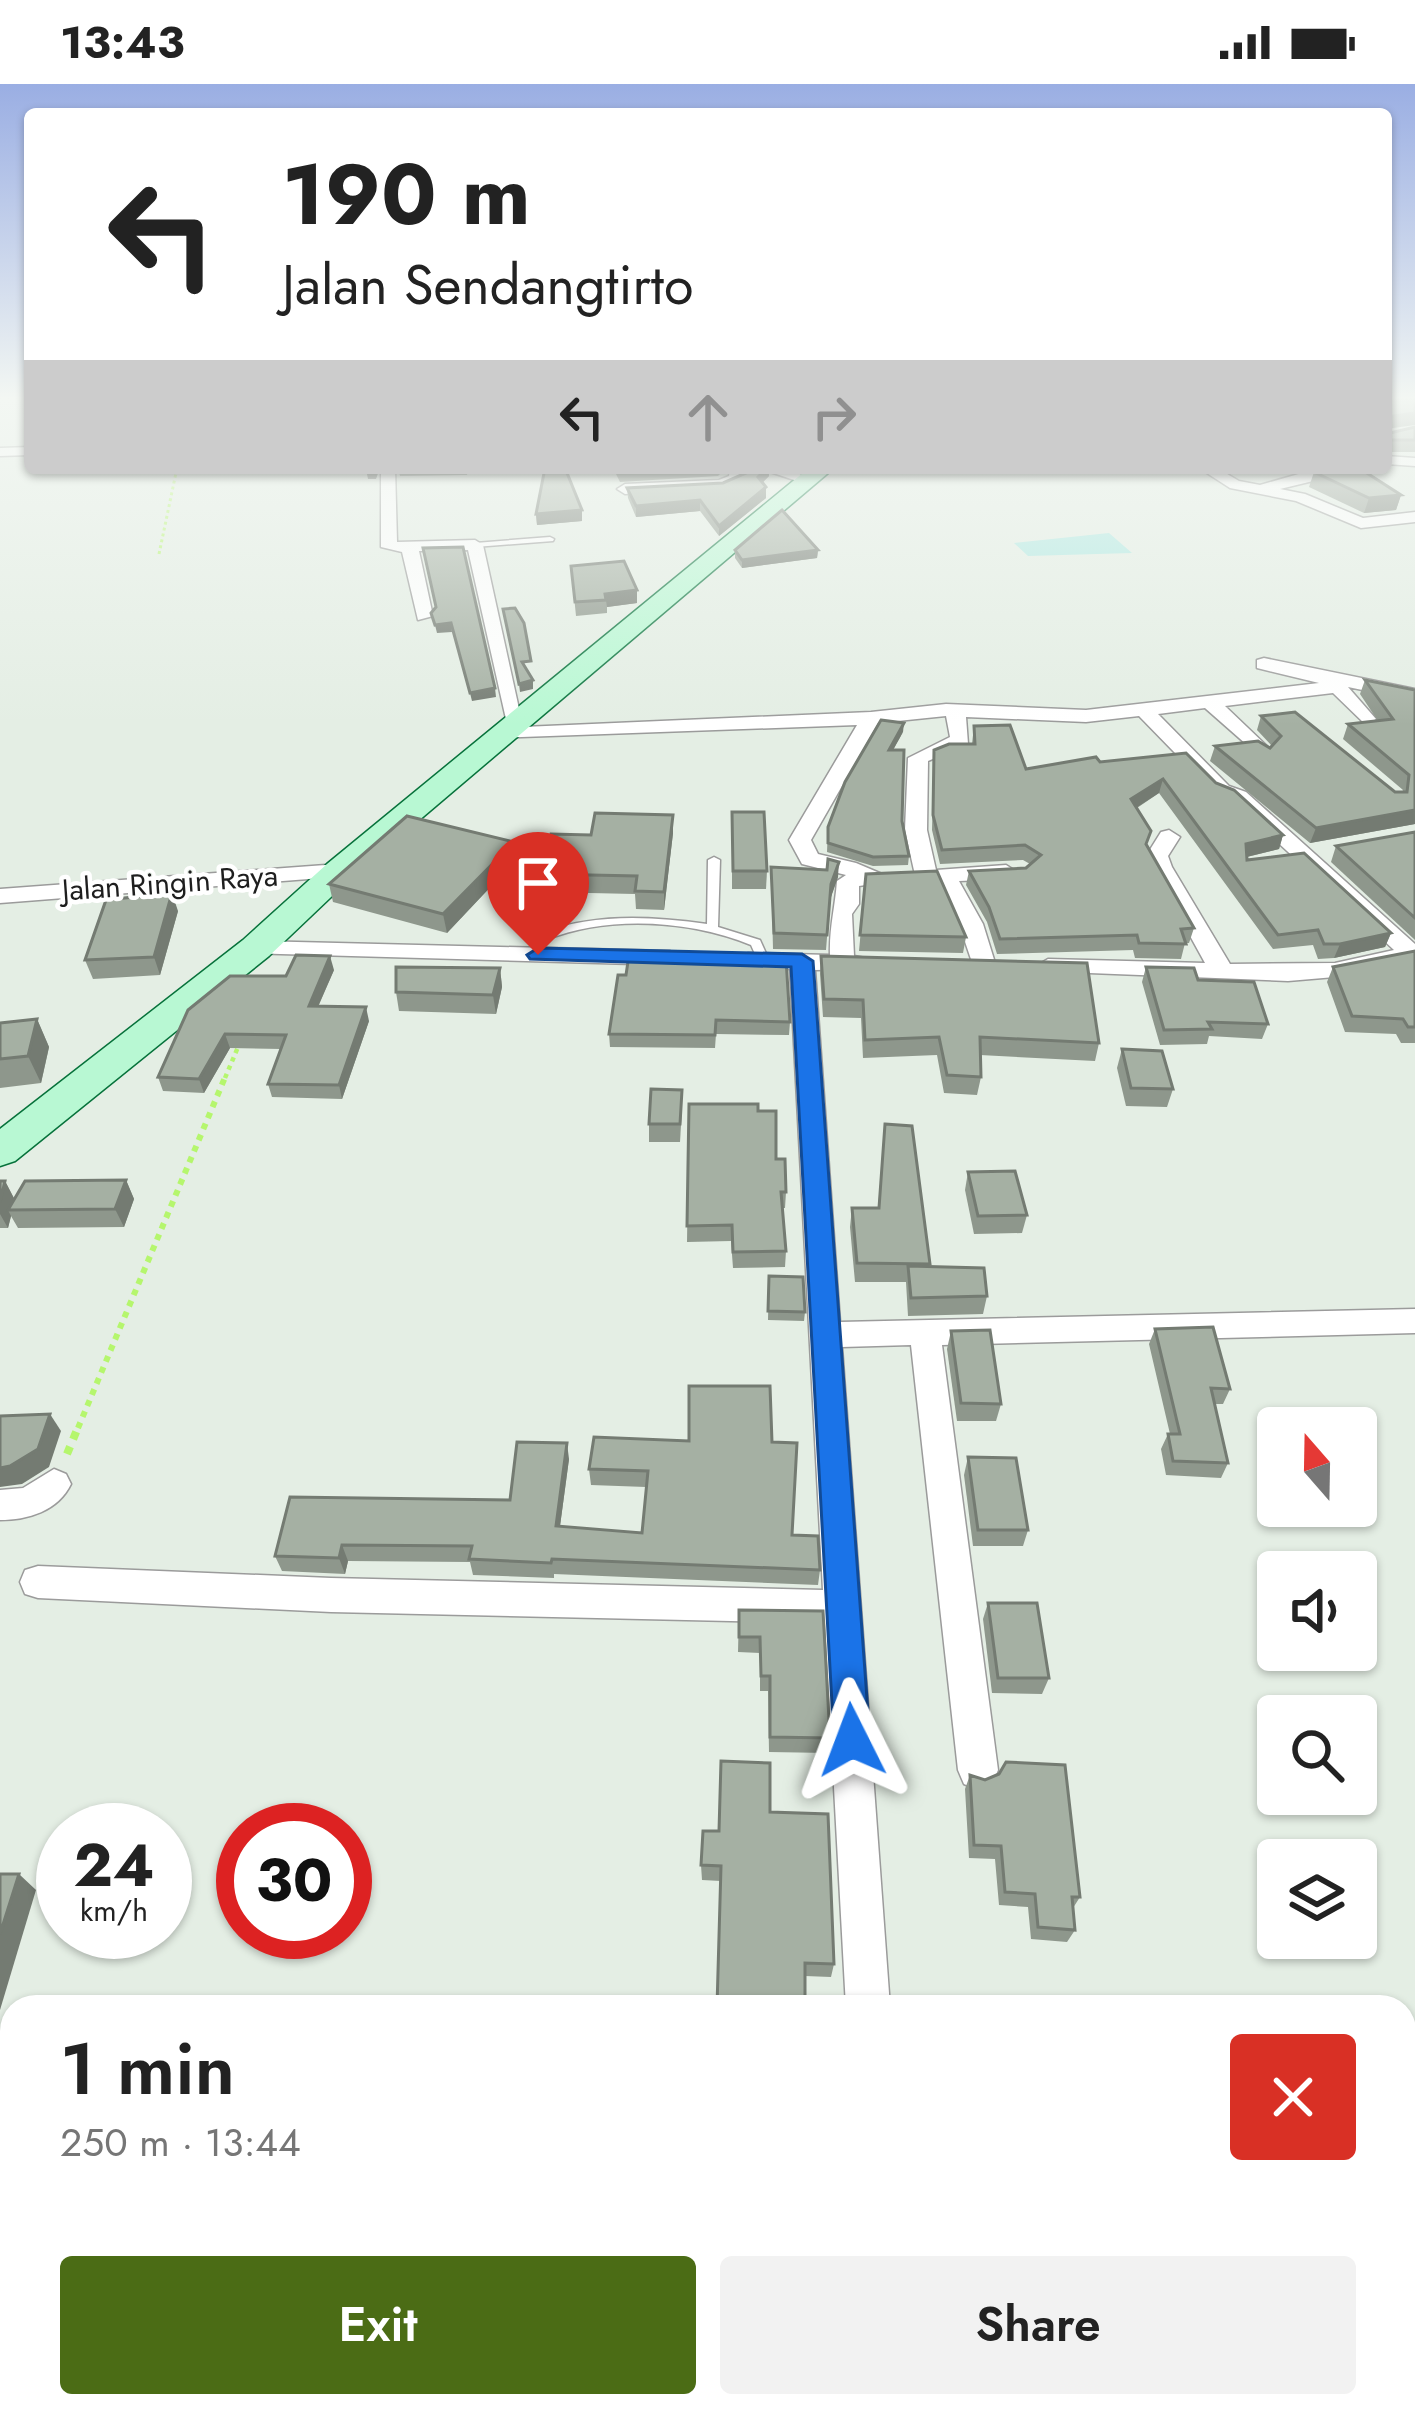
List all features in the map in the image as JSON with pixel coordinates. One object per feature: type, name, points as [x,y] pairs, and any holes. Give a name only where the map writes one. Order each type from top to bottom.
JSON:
[{"type":"street","points":[[387,508],[387,543],[395,549],[475,544],[510,729]]},
{"type":"street","points":[[0,1151],[256,948],[339,871],[775,508]]},
{"type":"street","points":[[1325,508],[1361,523],[1415,517]]},
{"type":"street","points":[[410,549],[424,616]]},
{"type":"street","points":[[1264,664],[1415,695]]},
{"type":"street","points":[[1314,672],[1338,687],[1366,719]]},
{"type":"street","points":[[510,729],[871,718],[955,710],[1086,716],[1338,687]]},
{"type":"street","points":[[1262,697],[1292,713]]},
{"type":"street","points":[[1211,703],[1263,753]]},
{"type":"street","points":[[955,710],[961,740],[918,758],[916,830],[935,875],[971,923],[992,966],[1335,970],[1413,953]]},
{"type":"street","points":[[1145,711],[1222,790],[1240,796],[1413,953]]},
{"type":"street","points":[[865,877],[856,869],[814,863],[800,847],[805,827],[871,718]]},
{"type":"street","points":[[1168,837],[1157,856],[1160,869],[1201,929],[1222,971]]},
{"type":"street","points":[[1270,862],[1337,850]]},
{"type":"street","name":"Jalan Ringin Raya","points":[[0,896],[339,871]]},
{"type":"street","points":[[842,963],[840,914],[847,904],[848,881],[1023,871]]},
{"type":"street","points":[[256,948],[880,964]]},
{"type":"street","points":[[802,961],[867,1995]]},
{"type":"street","points":[[826,1335],[1415,1321]]},
{"type":"street","points":[[925,1332],[978,1770]]},
{"type":"street","points":[[0,1504],[40,1498],[54,1484]]},
{"type":"street","points":[[38,1582],[331,1595],[843,1607]]},
{"type":"lane","points":[[475,544],[550,539]]},
{"type":"lane","points":[[712,926],[713,860]]},
{"type":"lane","points":[[538,955],[540,938],[592,923],[712,926],[756,943],[763,960]]},
{"type":"path","points":[[159,554],[169,508]]},
{"type":"path","points":[[54,1484],[244,1033]]},
{"type":"shaded area","points":[[1109,533],[1132,553],[1028,556],[1014,543]]},
{"type":"building","points":[[537,508],[582,510],[536,514]]},
{"type":"building","points":[[706,508],[741,508],[719,526]]},
{"type":"building","points":[[782,510],[818,550],[742,560],[735,550]]},
{"type":"building","points":[[463,547],[495,688],[470,693],[451,623],[435,625],[431,613],[436,607],[423,548]]},
{"type":"building","points":[[624,561],[637,590],[605,594],[606,600],[575,602],[571,566]]},
{"type":"building","points":[[515,608],[524,623],[531,661],[522,662],[533,680],[519,684],[503,609]]},
{"type":"building","points":[[1365,680],[1415,690],[1415,810],[1316,828],[1215,746],[1258,741],[1270,748],[1281,736],[1261,716],[1295,712],[1395,792],[1407,792],[1409,775],[1348,724],[1393,719]]},
{"type":"building","points":[[881,720],[904,723],[889,750],[904,750],[902,821],[909,856],[873,857],[828,843],[828,827],[845,782]]},
{"type":"building","points":[[1010,725],[1026,769],[1096,757],[1100,762],[1186,753],[1283,835],[1246,844],[1247,860],[1304,853],[1391,933],[1340,944],[1324,944],[1318,930],[1278,935],[1163,779],[1131,799],[1151,831],[1146,844],[1194,928],[1181,929],[1186,944],[1139,943],[1137,935],[1000,939],[969,871],[1026,868],[1041,855],[1025,845],[942,850],[933,815],[934,750],[949,744],[975,744],[974,726]]},
{"type":"building","points":[[732,812],[764,812],[767,871],[733,871]]},
{"type":"building","points":[[595,813],[673,815],[664,892],[635,891],[637,876],[542,874],[551,834],[591,835]]},
{"type":"building","points":[[407,816],[514,842],[443,914],[329,884]]},
{"type":"building","points":[[1415,832],[1415,918],[1336,846]]},
{"type":"building","points":[[828,859],[839,862],[831,884],[827,935],[774,933],[771,867],[827,870]]},
{"type":"building","points":[[937,871],[966,937],[860,935],[866,874]]},
{"type":"building","points":[[172,893],[154,957],[85,960],[106,900]]},
{"type":"building","points":[[1415,951],[1415,1027],[1408,1027],[1403,1019],[1352,1016],[1333,967]]},
{"type":"building","points":[[296,955],[330,956],[309,1006],[366,1007],[339,1085],[268,1084],[286,1035],[225,1034],[199,1079],[158,1077],[188,1010],[230,976],[286,976]]},
{"type":"building","points":[[629,955],[786,959],[790,1022],[716,1020],[715,1035],[609,1034],[618,975],[626,975]]},
{"type":"building","points":[[821,956],[1087,963],[1099,1043],[980,1037],[981,1077],[947,1075],[939,1037],[865,1040],[863,1000],[824,999]]},
{"type":"building","points":[[396,967],[500,968],[493,995],[396,992]]},
{"type":"building","points":[[1146,967],[1194,968],[1198,980],[1254,982],[1268,1024],[1208,1022],[1212,1029],[1164,1030]]},
{"type":"building","points":[[37,1019],[28,1056],[0,1059],[0,1023]]},
{"type":"building","points":[[1122,1049],[1162,1051],[1173,1089],[1131,1088]]},
{"type":"building","points":[[651,1089],[682,1090],[680,1124],[649,1124]]},
{"type":"building","points":[[689,1104],[758,1104],[758,1111],[776,1111],[776,1159],[785,1159],[786,1192],[781,1192],[786,1251],[733,1252],[732,1225],[687,1226]]},
{"type":"building","points":[[885,1124],[912,1126],[930,1264],[857,1263],[852,1208],[879,1208]]},
{"type":"building","points":[[1015,1171],[1027,1215],[978,1216],[968,1172]]},
{"type":"building","points":[[126,1180],[115,1209],[8,1210],[25,1181]]},
{"type":"building","points":[[908,1266],[984,1268],[987,1296],[911,1298]]},
{"type":"building","points":[[769,1276],[803,1277],[805,1312],[768,1311]]},
{"type":"building","points":[[1213,1327],[1230,1389],[1211,1388],[1228,1463],[1173,1461],[1168,1434],[1180,1434],[1155,1329]]},
{"type":"building","points":[[990,1330],[1001,1404],[961,1403],[951,1331]]},
{"type":"building","points":[[689,1386],[770,1386],[772,1442],[797,1443],[792,1535],[818,1536],[820,1570],[469,1559],[472,1546],[342,1545],[339,1558],[275,1556],[290,1497],[510,1500],[517,1442],[567,1443],[556,1526],[642,1533],[648,1471],[589,1469],[594,1437],[689,1441]]},
{"type":"building","points":[[50,1414],[38,1449],[0,1468],[0,1416]]},
{"type":"building","points":[[968,1457],[1016,1458],[1028,1530],[978,1530]]},
{"type":"building","points":[[988,1603],[1037,1603],[1049,1678],[998,1678]]},
{"type":"building","points":[[739,1610],[823,1611],[830,1738],[770,1737],[770,1676],[761,1676],[760,1637],[739,1637]]},
{"type":"building","points":[[721,1761],[770,1763],[770,1812],[828,1814],[834,1964],[805,1963],[805,1995],[717,1995],[721,1866],[701,1865],[703,1831],[719,1831]]},
{"type":"building","points":[[1006,1762],[1065,1765],[1080,1897],[1072,1897],[1075,1930],[1038,1927],[1035,1894],[1005,1892],[1001,1846],[974,1845],[970,1775],[985,1780],[999,1774]]},
{"type":"building","points":[[0,1874],[19,1874],[0,1934]]},
{"type":"route","points":[[538,955],[802,961],[852,1740]]}]
